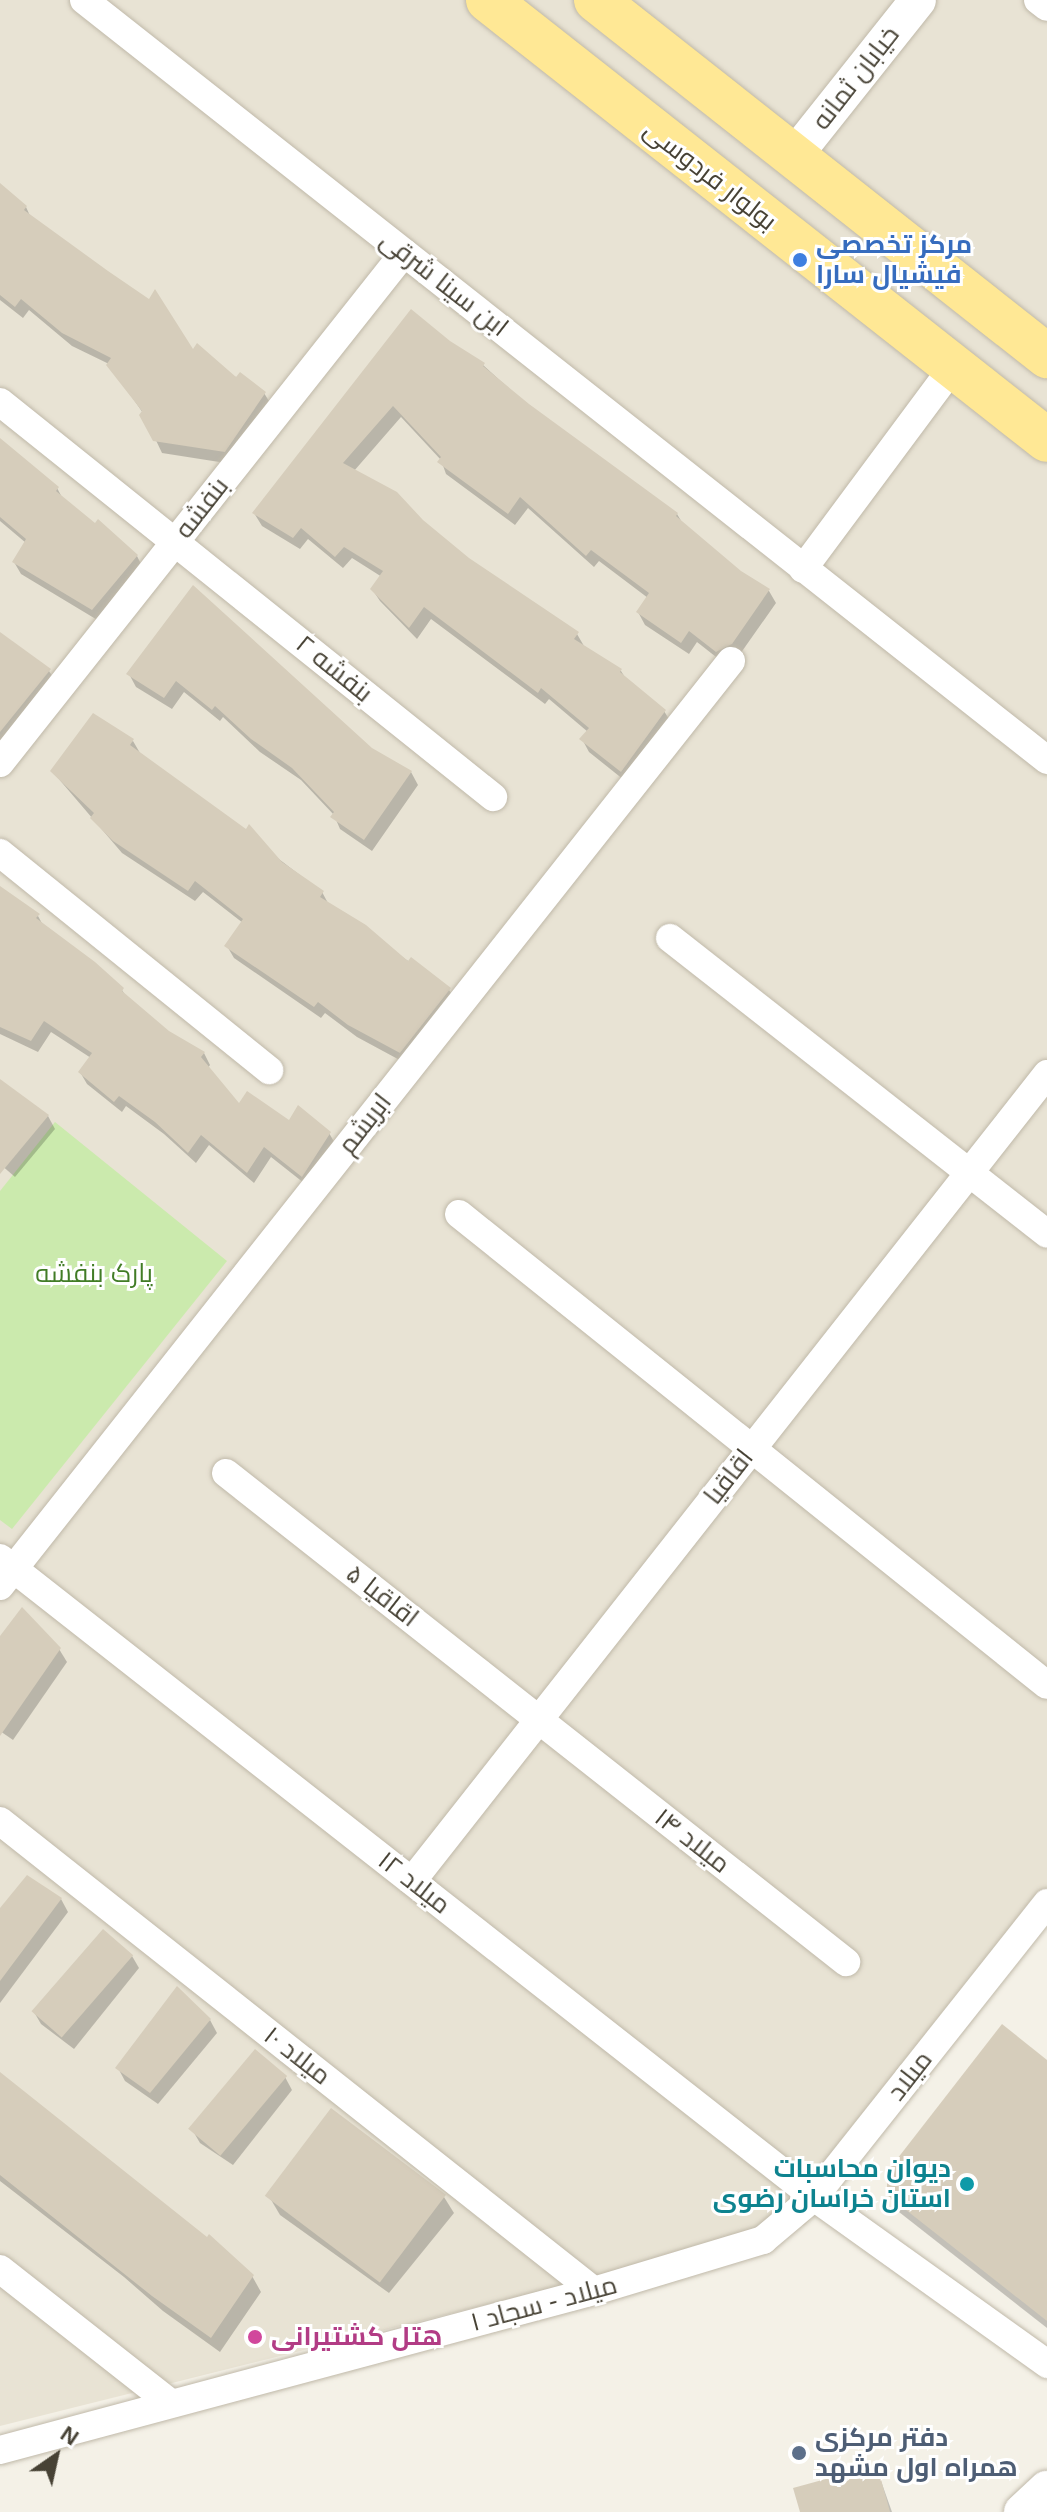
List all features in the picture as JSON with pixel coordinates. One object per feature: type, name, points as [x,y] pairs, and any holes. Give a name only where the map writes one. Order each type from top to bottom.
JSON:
[{"type":"main road","name":"بولوار فردوسی","points":[[488,0],[1047,440]]},
{"type":"main road","points":[[596,0],[1047,356]]},
{"type":"street","name":"ابن سینا شرقی","points":[[84,0],[1047,760]]},
{"type":"street","name":"خیابان ثمانه","points":[[794,156],[918,0]]},
{"type":"street","points":[[1038,0],[1047,7]]},
{"type":"street","name":"بنفشه","points":[[0,763],[404,253]]},
{"type":"street","points":[[803,569],[954,366]]},
{"type":"street","name":"بنفشه ۲","points":[[0,402],[493,797]]},
{"type":"street","name":"ابریشم","points":[[5,1571],[731,661]]},
{"type":"street","points":[[0,853],[269,1070]]},
{"type":"street","points":[[670,938],[1047,1234]]},
{"type":"street","name":"اقاقیا","points":[[412,1881],[1047,1074]]},
{"type":"street","points":[[459,1214],[1047,1685]]},
{"type":"street","name":"اقاقیا ۵","points":[[226,1473],[539,1720]]},
{"type":"street","name":"میلاد ۱۲","points":[[5,1571],[412,1881],[814,2197],[1045,2366]]},
{"type":"street","name":"میلاد ۱۴","points":[[539,1720],[846,1962]]},
{"type":"street","name":"میلاد ۱۰","points":[[0,1821],[594,2291]]},
{"type":"street","name":"میلاد","points":[[763,2240],[814,2197],[1047,1903]]},
{"type":"street","name":"میلاد - سجاد ۱","points":[[0,2450],[594,2291],[763,2240]]},
{"type":"street","points":[[0,2269],[170,2403]]},
{"type":"street","points":[[1022,2512],[1047,2489]]},
{"type":"shaded area","points":[[0,0],[1047,0],[1047,1922],[805,2225],[0,2426]]},
{"type":"green space","name":"پارک بنفشه","points":[[55,1122],[227,1261],[12,1529],[0,1520],[0,1191]]},
{"type":"building","points":[[0,183],[27,206],[24,210],[108,271],[149,299],[155,289],[193,349],[197,343],[236,377],[240,372],[266,392],[225,452],[153,441],[139,415],[142,411],[106,365],[111,358],[62,333],[21,299],[15,307],[0,295]]},
{"type":"building","points":[[411,309],[450,341],[485,363],[483,366],[529,404],[678,513],[676,516],[741,571],[770,589],[732,644],[716,652],[689,631],[681,643],[636,612],[649,593],[591,550],[586,556],[520,497],[508,514],[437,462],[441,457],[393,406],[343,463],[397,492],[423,520],[469,558],[579,632],[574,639],[622,669],[620,672],[666,710],[621,772],[579,739],[589,728],[541,688],[538,693],[424,607],[409,628],[370,589],[383,571],[344,547],[335,557],[301,528],[293,538],[252,513]]},
{"type":"building","points":[[0,438],[59,487],[56,491],[95,523],[98,519],[138,555],[92,610],[12,562],[26,539],[0,517]]},
{"type":"building","points":[[193,585],[372,748],[412,771],[364,840],[330,817],[334,812],[292,768],[251,739],[215,706],[212,710],[176,681],[164,698],[126,674]]},
{"type":"building","points":[[0,632],[51,669],[0,732]]},
{"type":"building","points":[[93,713],[134,739],[130,745],[246,829],[249,824],[282,862],[324,891],[320,897],[366,925],[408,961],[411,957],[451,988],[400,1053],[348,1025],[318,1002],[314,1007],[224,946],[243,919],[195,881],[188,891],[113,841],[90,818],[94,813],[50,771]]},
{"type":"building","points":[[0,886],[40,914],[36,918],[95,962],[124,988],[122,991],[169,1031],[205,1052],[201,1057],[239,1103],[247,1091],[289,1120],[298,1105],[331,1132],[302,1177],[264,1147],[247,1173],[201,1135],[188,1153],[155,1122],[119,1096],[114,1102],[78,1072],[92,1053],[44,1021],[31,1041],[0,1027]]},
{"type":"building","points":[[0,1079],[49,1115],[0,1174]]},
{"type":"building","points":[[22,1607],[61,1648],[0,1736],[0,1636]]},
{"type":"building","points":[[27,1875],[62,1898],[0,1981],[0,1908]]},
{"type":"building","points":[[103,1929],[133,1955],[62,2038],[31,2011]]},
{"type":"building","points":[[177,1986],[211,2019],[150,2093],[115,2068]]},
{"type":"building","name":"دیوان محاسبات استان خراسان رضوی","points":[[1002,2024],[1047,2060],[1047,2321],[887,2195],[887,2172]]},
{"type":"building","points":[[255,2049],[287,2076],[220,2156],[188,2129]]},
{"type":"building","points":[[0,2072],[207,2237],[209,2234],[254,2275],[211,2338],[152,2296],[0,2175]]},
{"type":"building","points":[[331,2108],[446,2195],[380,2283],[265,2196]]},
{"type":"building","points":[[877,2465],[890,2512],[800,2512],[793,2488]]},
{"type":"place","name":"مرکز تخصصی فیشیال سارا","points":[[800,260]]},
{"type":"place","name":"دیوان محاسبات استان خراسان رضوی","points":[[967,2184]]},
{"type":"place","name":"هتل کشتیرانی","points":[[255,2337]]},
{"type":"place","name":"دفتر مرکزی همراه اول مشهد","points":[[799,2453]]}]
